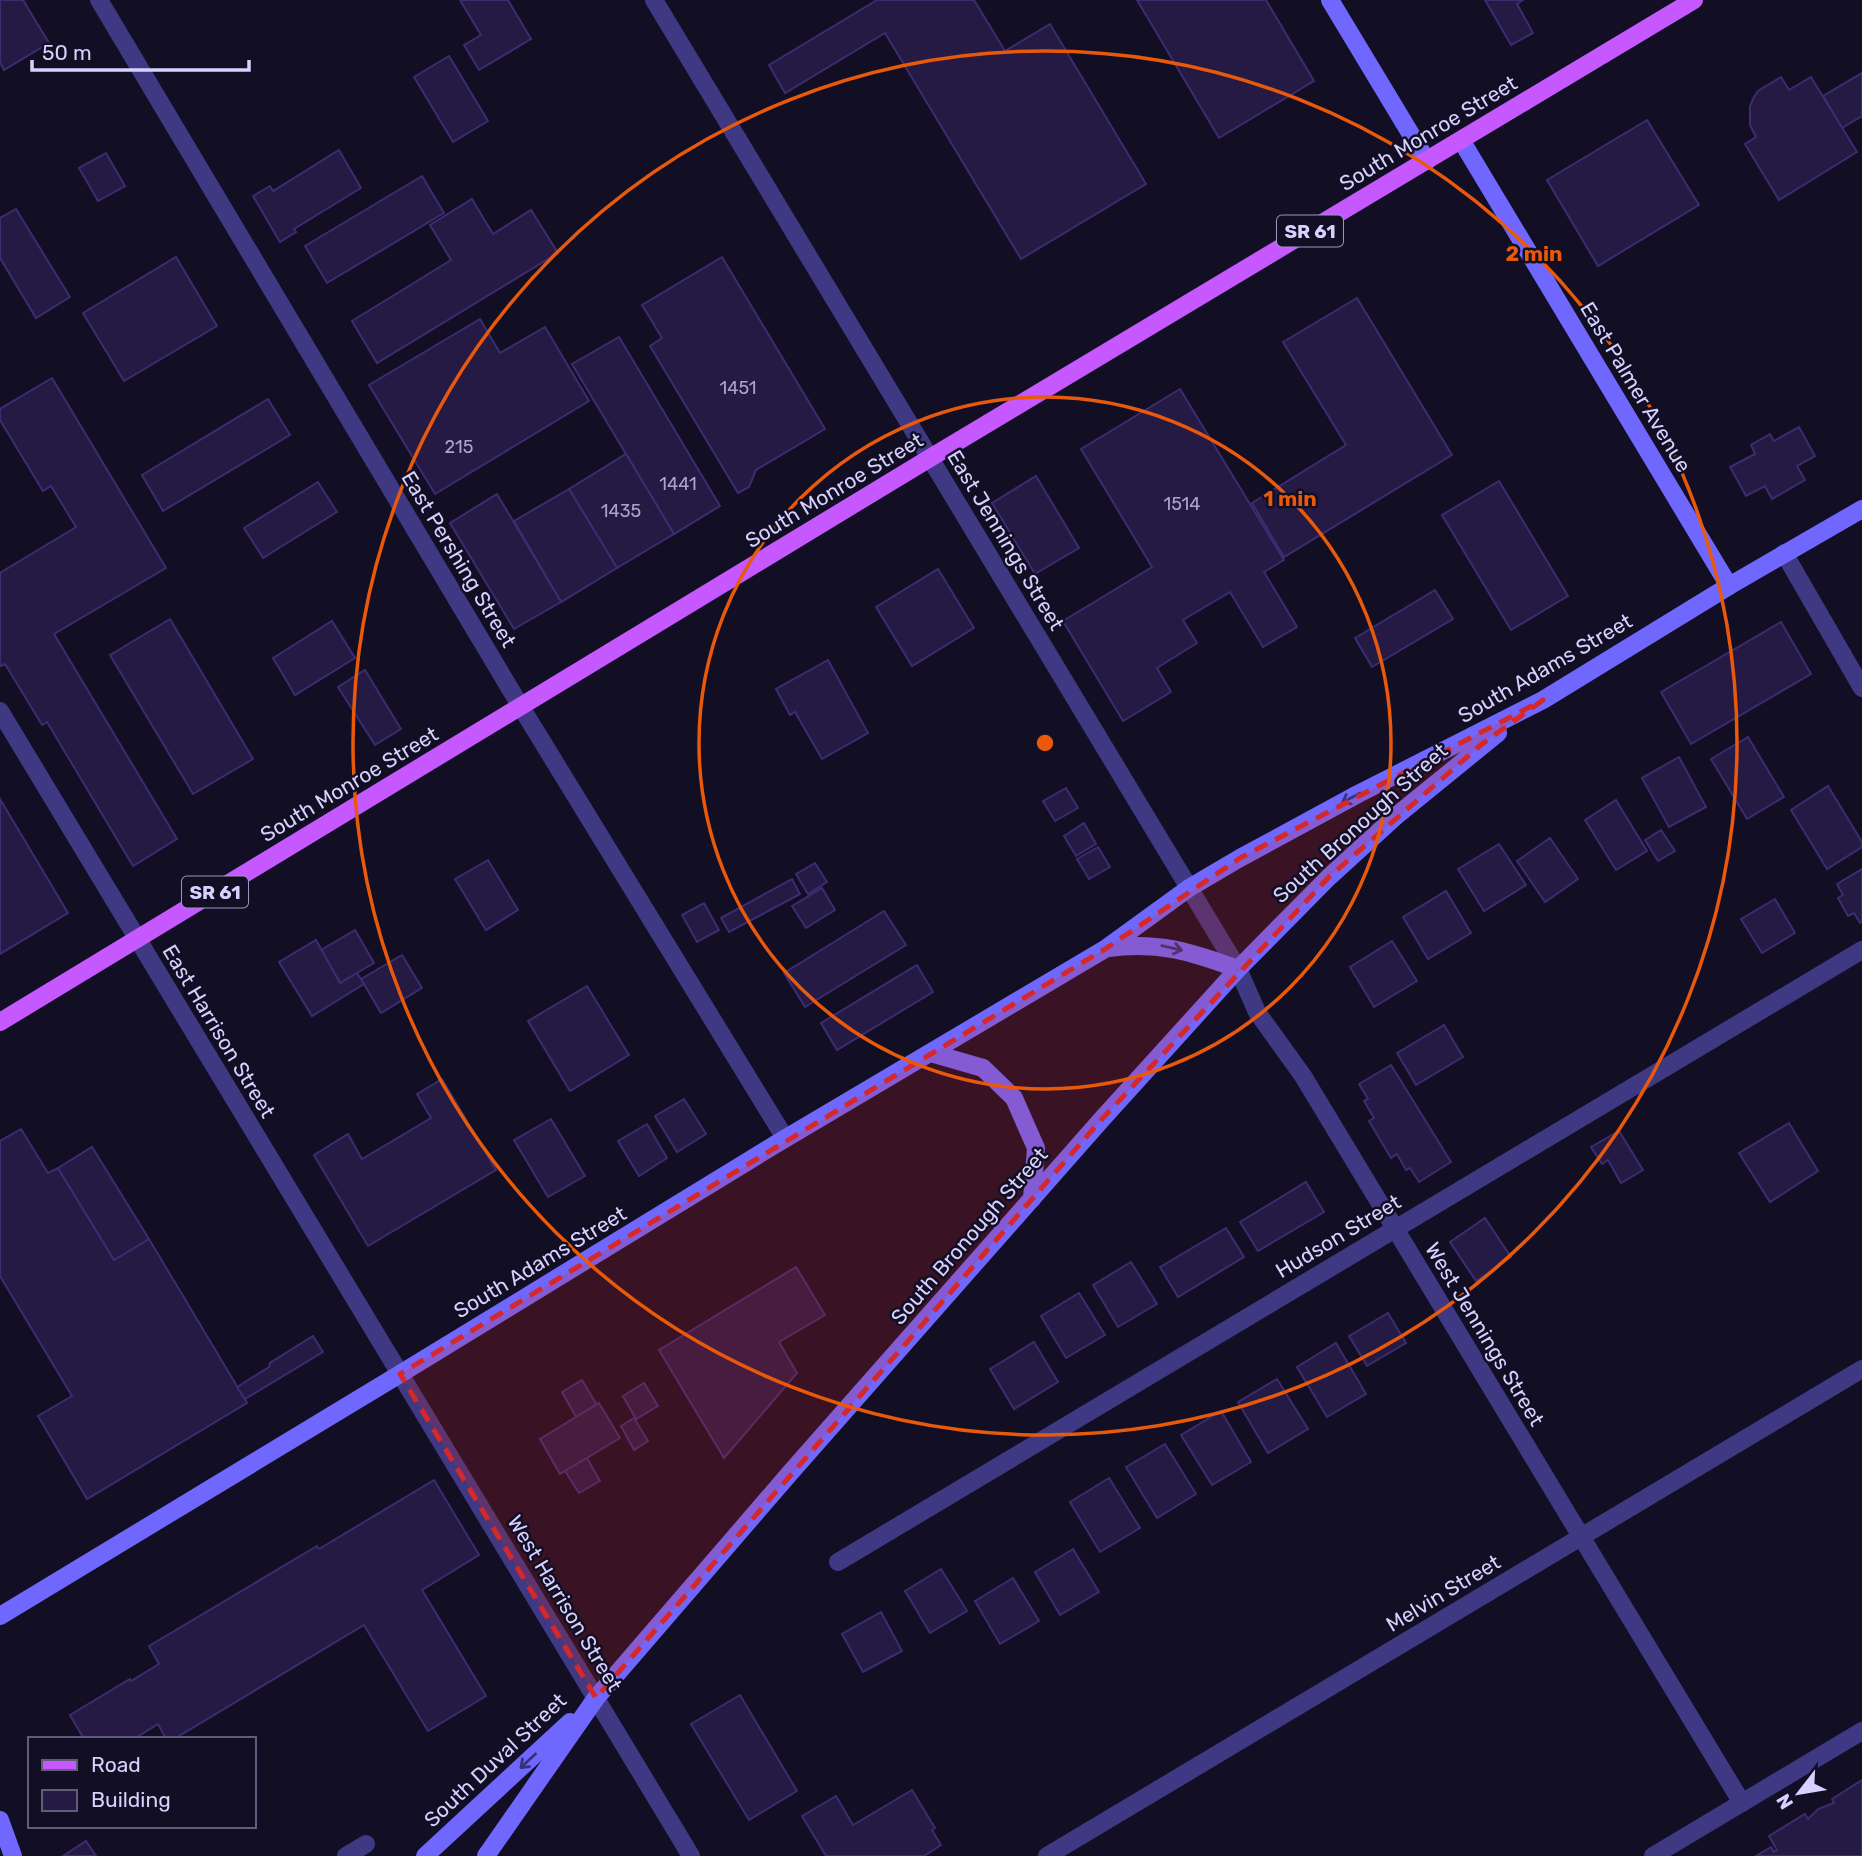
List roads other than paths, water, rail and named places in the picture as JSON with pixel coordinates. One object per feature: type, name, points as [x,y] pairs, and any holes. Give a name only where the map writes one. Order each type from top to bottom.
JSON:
[{"type":"main road","name":"South Monroe Street","points":[[0,1022],[930,458],[1693,0]]},
{"type":"street","name":"East Pershing Street","points":[[99,0],[521,707],[785,1138]]},
{"type":"street","name":"East Jennings Street","points":[[654,0],[1189,888]]},
{"type":"street","points":[[1330,0],[1427,161]]},
{"type":"street","name":"East Palmer Avenue","points":[[1461,140],[1728,586]]},
{"type":"street","name":"South Adams Street","points":[[0,1616],[785,1138],[1105,949],[1189,888],[1358,794],[1543,701],[1728,586],[1862,509]]},
{"type":"street","points":[[1784,553],[1862,688]]},
{"type":"street","name":"South Bronough Street","points":[[486,1856],[596,1698],[790,1473],[1238,969],[1329,877],[1396,816],[1482,744],[1543,701]]},
{"type":"street","name":"East Harrison Street","points":[[0,711],[400,1374]]},
{"type":"street","name":"West Jennings Street","points":[[1189,888],[1238,969],[1257,1012],[1303,1076],[1742,1803]]},
{"type":"street","name":"South Adams Street","points":[[1105,949],[1130,945],[1162,946],[1200,955],[1238,969]]},
{"type":"street","name":"Hudson Street","points":[[838,1562],[1862,950]]},
{"type":"street","points":[[931,1053],[983,1068],[1014,1098],[1036,1148],[1032,1199]]},
{"type":"street","name":"Melvin Street","points":[[1047,1856],[1862,1369]]},
{"type":"street","name":"West Harrison Street","points":[[400,1374],[691,1856]]},
{"type":"street","name":"South Duval Street","points":[[425,1856],[596,1698]]},
{"type":"street","points":[[1653,1856],[1862,1731]]},
{"type":"street","points":[[0,1820],[13,1856]]},
{"type":"street","points":[[346,1856],[366,1844]]}]
